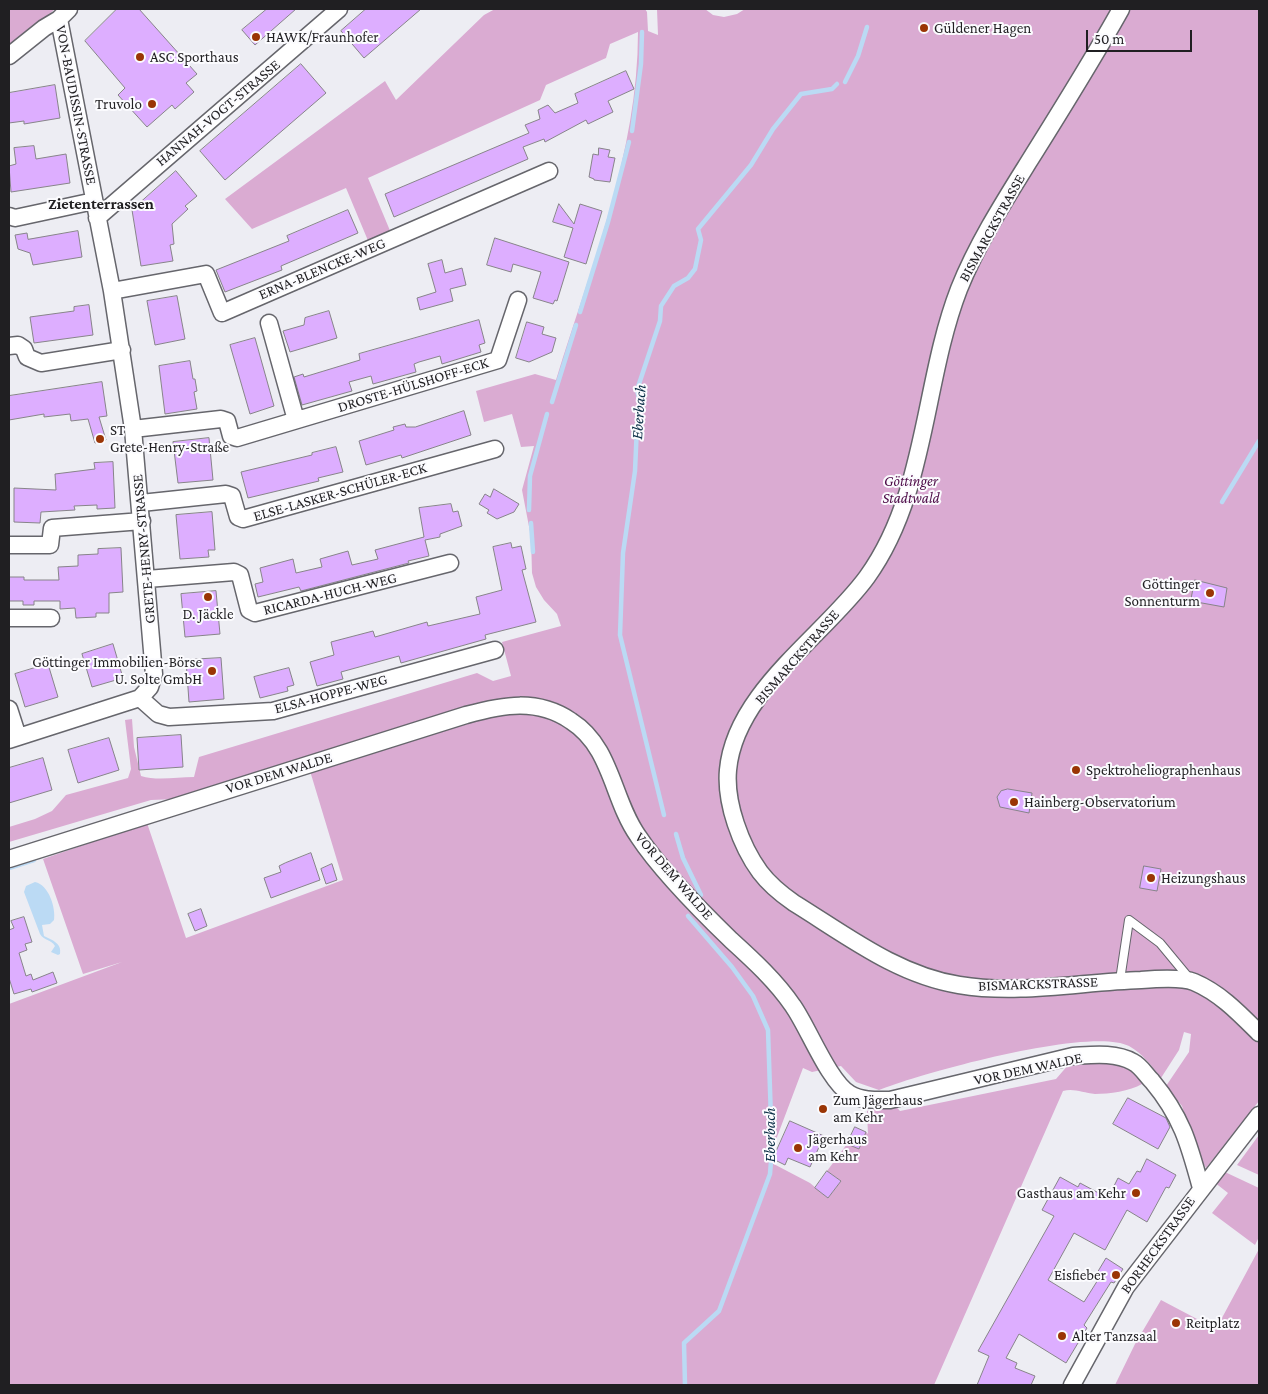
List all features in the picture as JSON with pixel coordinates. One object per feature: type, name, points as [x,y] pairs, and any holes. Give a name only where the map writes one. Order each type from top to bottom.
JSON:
[{"type":"street","name":"HANNAH-VOGT-STRASSE","points":[[97,218],[339,9]]},
{"type":"street","name":"BISMARCKSTRASSE","points":[[1121,9],[1083,75],[1005,200],[971,262],[949,316],[910,480],[888,544],[853,595],[764,691],[739,732],[728,769],[728,787],[736,822],[746,848],[760,872],[777,891],[905,971],[930,980],[961,986],[993,988],[1120,980],[1192,981],[1226,1000],[1259,1033]]},
{"type":"street","points":[[9,56],[62,12]]},
{"type":"street","name":"VON-BAUDISSIN-STRASSE","points":[[62,12],[94,201]]},
{"type":"street","name":"ERNA-BLENCKE-WEG","points":[[112,291],[206,274],[222,313],[549,171]]},
{"type":"street","name":"GRETE-HENRY-STRASSE","points":[[94,201],[122,350],[141,503],[154,674],[150,687],[140,698]]},
{"type":"street","points":[[9,216],[15,218],[94,201]]},
{"type":"street","name":"DROSTE-HÜLSHOFF-ECK","points":[[133,429],[221,418],[227,421],[231,436],[237,438],[498,360],[518,300]]},
{"type":"street","points":[[269,323],[296,420]]},
{"type":"street","points":[[9,346],[18,345],[24,349],[27,357],[41,363],[122,350]]},
{"type":"street","name":"ELSE-LASKER-SCHÜLER-ECK","points":[[141,503],[226,494],[232,496],[238,517],[243,519],[495,449]]},
{"type":"street","points":[[9,545],[50,545],[52,528],[142,521]]},
{"type":"street","name":"RICARDA-HUCH-WEG","points":[[147,579],[234,572],[240,575],[249,610],[255,613],[450,563]]},
{"type":"street","points":[[9,618],[51,618]]},
{"type":"street","name":"ELSA-HOPPE-WEG","points":[[140,698],[158,714],[169,718],[273,711],[495,650]]},
{"type":"street","points":[[9,709],[13,738],[140,698]]},
{"type":"street","name":"VOR DEM WALDE","points":[[9,858],[466,715],[517,704],[539,706],[566,718],[591,737],[602,754],[626,817],[637,836],[700,908],[756,962],[785,995],[832,1074],[849,1094],[872,1100],[890,1100],[1073,1056],[1100,1054],[1117,1057],[1133,1062],[1142,1070],[1172,1107],[1185,1130],[1201,1188]]},
{"type":"street","name":"BORHECKSTRASSE","points":[[1072,1385],[1126,1287],[1259,1115]]},
{"type":"lane","points":[[1120,980],[1129,920],[1160,943],[1192,981]]},
{"type":"green space","points":[[9,9],[55,9],[9,49]]},
{"type":"green space","name":"Göttinger Stadtwald","points":[[495,9],[645,9],[647,12],[648,31],[658,35],[657,9],[705,9],[713,15],[724,17],[737,14],[745,9],[1259,9],[1259,1101],[1206,1168],[1196,1151],[1182,1106],[1166,1086],[1189,1052],[1191,1034],[1184,1032],[1179,1050],[1161,1078],[1134,1049],[1109,1041],[1080,1042],[1005,1054],[930,1073],[879,1090],[856,1082],[841,1066],[812,1072],[803,1068],[768,1161],[810,1183],[828,1198],[841,1181],[827,1171],[847,1144],[859,1149],[866,1132],[868,1134],[867,1111],[893,1103],[900,1111],[1056,1079],[1069,1064],[1108,1062],[1125,1067],[1142,1078],[1142,1084],[1132,1089],[1113,1093],[1095,1094],[1075,1090],[1063,1091],[934,1385],[9,1385],[9,1004],[122,962],[83,974],[43,859],[147,823],[186,938],[343,880],[307,761],[176,799],[151,800],[9,842],[9,827],[35,819],[52,811],[66,795],[128,778],[131,769],[125,720],[132,719],[134,747],[141,776],[160,779],[194,777],[199,757],[477,673],[493,681],[511,676],[502,642],[561,626],[557,614],[544,600],[536,587],[532,573],[531,537],[522,490],[534,446],[521,447],[512,414],[484,422],[476,391],[535,374],[556,380],[610,208],[621,165],[636,77],[638,32],[610,44],[606,58],[546,85],[540,100],[368,178],[391,233],[369,243],[346,188],[252,229],[225,199],[385,81],[396,100],[484,15]]},
{"type":"green space","points":[[1259,1135],[1259,1175],[1237,1165]]},
{"type":"green space","points":[[1221,1173],[1227,1173],[1259,1188],[1259,1237],[1255,1245],[1212,1213],[1228,1193],[1214,1182]]},
{"type":"green space","name":"Reitplatz","points":[[1259,1249],[1259,1385],[1115,1385],[1135,1344],[1161,1300],[1216,1329]]},
{"type":"water","points":[[35,882],[48,892],[53,903],[54,920],[50,924],[42,925],[44,936],[58,945],[60,954],[58,955],[51,952],[55,946],[52,942],[43,938],[40,934],[24,892],[26,886]]},
{"type":"building","name":"ASC Sporthaus","points":[[117,9],[139,9],[197,74],[186,83],[194,92],[175,109],[172,105],[147,127],[118,95],[125,88],[85,41]]},
{"type":"building","points":[[267,9],[296,9],[255,45],[242,30]]},
{"type":"building","points":[[366,9],[421,9],[364,58],[341,31]]},
{"type":"building","points":[[301,64],[326,93],[225,180],[200,151]]},
{"type":"building","points":[[626,71],[634,89],[608,101],[613,112],[588,124],[586,120],[545,142],[544,139],[523,147],[528,159],[394,217],[385,194],[529,133],[525,125],[540,119],[538,110],[548,105],[555,113],[578,103],[575,94]]},
{"type":"building","points":[[55,85],[60,118],[24,124],[24,121],[9,123],[9,93]]},
{"type":"building","points":[[34,146],[36,159],[66,154],[70,183],[11,192],[9,166],[16,164],[14,148]]},
{"type":"building","points":[[599,148],[610,150],[608,157],[615,158],[610,182],[594,180],[589,177],[593,154],[598,155]]},
{"type":"building","points":[[176,171],[197,196],[185,206],[188,209],[172,224],[174,244],[170,245],[173,261],[141,266],[132,210]]},
{"type":"building","points":[[559,204],[574,224],[580,204],[602,211],[586,264],[564,257],[573,228],[553,222]]},
{"type":"building","points":[[348,210],[358,233],[281,266],[282,270],[225,292],[216,270],[289,241],[287,236]]},
{"type":"building","points":[[78,231],[82,257],[33,265],[30,253],[18,249],[15,235],[27,233],[28,239]]},
{"type":"building","points":[[495,238],[569,262],[557,301],[555,300],[553,304],[533,298],[541,272],[513,264],[511,272],[487,265]]},
{"type":"building","points":[[442,260],[445,273],[462,268],[466,285],[450,289],[453,301],[420,310],[417,298],[436,292],[428,264]]},
{"type":"building","points":[[177,296],[185,339],[155,345],[147,301]]},
{"type":"building","points":[[89,305],[93,335],[34,343],[30,317],[74,311],[74,307]]},
{"type":"building","points":[[329,311],[337,338],[290,352],[283,331],[304,325],[305,318]]},
{"type":"building","points":[[479,320],[485,343],[479,345],[481,352],[442,364],[440,356],[419,362],[414,364],[416,372],[373,384],[371,376],[349,382],[352,391],[302,405],[294,377],[303,374],[304,377],[360,360],[359,354]]},
{"type":"building","points":[[527,322],[544,327],[542,334],[556,338],[552,352],[529,362],[516,358]]},
{"type":"building","points":[[255,338],[274,406],[250,414],[230,345]]},
{"type":"building","points":[[190,361],[197,391],[194,392],[197,409],[165,414],[159,366]]},
{"type":"building","points":[[102,382],[107,416],[99,417],[106,440],[95,443],[88,419],[71,421],[70,414],[44,417],[44,414],[9,420],[9,396]]},
{"type":"building","points":[[464,411],[471,435],[402,458],[401,455],[366,465],[359,441],[394,430],[393,427],[405,424],[406,427],[415,427]]},
{"type":"building","points":[[209,438],[213,480],[178,483],[173,442]]},
{"type":"building","points":[[336,447],[343,472],[318,478],[319,481],[248,498],[241,472],[312,455],[312,453]]},
{"type":"building","points":[[113,462],[115,508],[97,509],[97,505],[74,506],[75,510],[41,512],[40,523],[14,522],[14,488],[56,490],[55,474],[95,469],[94,463]]},
{"type":"building","points":[[494,489],[519,504],[514,512],[497,519],[487,513],[489,510],[479,504],[485,494],[490,497]]},
{"type":"building","points":[[451,504],[453,512],[458,511],[462,526],[440,534],[440,537],[425,540],[429,556],[301,591],[299,587],[258,597],[255,584],[263,582],[260,568],[293,559],[296,573],[322,567],[320,559],[348,551],[352,565],[378,559],[375,550],[424,537],[419,508]]},
{"type":"building","points":[[212,512],[215,550],[208,550],[209,557],[180,559],[176,515]]},
{"type":"building","points":[[511,543],[512,548],[521,546],[526,569],[522,570],[536,622],[485,635],[486,639],[401,663],[399,656],[341,672],[343,679],[317,686],[310,662],[334,655],[331,642],[373,631],[375,637],[427,622],[428,626],[480,614],[476,597],[502,590],[493,547]]},
{"type":"building","points":[[121,548],[123,592],[109,593],[109,613],[96,613],[96,617],[76,618],[75,608],[60,609],[60,601],[34,601],[34,605],[23,605],[23,601],[9,601],[9,577],[24,577],[24,580],[59,580],[58,567],[78,566],[78,555],[98,554],[98,549]]},
{"type":"building","name":"Göttinger Sonnenturm","points":[[1195,580],[1227,588],[1224,607],[1191,601]]},
{"type":"building","points":[[216,591],[220,634],[185,637],[181,594]]},
{"type":"building","points":[[113,644],[123,678],[92,687],[82,654]]},
{"type":"building","points":[[221,658],[224,699],[189,702],[186,660]]},
{"type":"building","points":[[48,664],[58,697],[25,707],[15,674]]},
{"type":"building","points":[[289,668],[294,685],[287,687],[288,691],[260,698],[254,677]]},
{"type":"building","points":[[181,735],[183,767],[139,770],[137,738]]},
{"type":"building","points":[[109,738],[119,770],[78,783],[68,750]]},
{"type":"building","points":[[43,758],[52,790],[9,803],[9,768]]},
{"type":"building","name":"Hainberg-Observatorium","points":[[1008,789],[1032,793],[1029,813],[1000,807],[997,797],[1001,791]]},
{"type":"building","points":[[311,853],[320,880],[271,898],[264,878],[281,872],[279,866]]},
{"type":"building","points":[[332,864],[337,880],[326,884],[321,869]]},
{"type":"building","name":"Heizungshaus","points":[[1144,866],[1161,869],[1157,891],[1140,888]]},
{"type":"building","points":[[201,909],[207,926],[195,931],[188,914]]},
{"type":"building","points":[[24,917],[32,942],[25,944],[27,950],[19,953],[26,976],[31,974],[33,980],[53,972],[57,983],[32,992],[31,989],[14,994],[9,978],[9,930],[14,928],[11,921]]},
{"type":"building","points":[[1128,1098],[1166,1118],[1170,1127],[1158,1149],[1113,1124]]},
{"type":"building","name":"Jägerhaus am Kehr","points":[[790,1121],[824,1136],[810,1167],[788,1158],[785,1165],[773,1159]]},
{"type":"building","points":[[855,1127],[866,1132],[859,1149],[847,1144]]},
{"type":"building","points":[[1147,1159],[1176,1175],[1169,1188],[1166,1187],[1147,1222],[1127,1210],[1105,1250],[1074,1233],[1048,1280],[1084,1302],[1101,1275],[1097,1273],[1106,1258],[1123,1269],[1114,1283],[1111,1282],[1084,1325],[1087,1328],[1066,1363],[1019,1334],[1006,1358],[1017,1363],[1015,1368],[1035,1376],[1031,1385],[977,1385],[989,1356],[978,1351],[1054,1216],[1042,1210],[1060,1177],[1078,1187],[1080,1183],[1108,1198],[1118,1178],[1129,1184],[1137,1171],[1140,1172]]},
{"type":"building","points":[[827,1171],[841,1181],[828,1198],[815,1188]]},
{"type":"waterway","name":"Eberbach","points":[[845,82],[858,56],[867,27]]},
{"type":"waterway","points":[[632,131],[641,64],[642,32]]},
{"type":"waterway","name":"Eberbach","points":[[664,815],[620,635],[623,553],[635,471],[637,426],[641,407],[637,390],[660,321],[661,306],[674,286],[688,278],[695,269],[701,240],[698,229],[751,165],[773,129],[801,94],[832,89],[837,84]]},
{"type":"waterway","points":[[580,312],[608,222],[629,142]]},
{"type":"waterway","points":[[552,402],[576,325]]},
{"type":"waterway","points":[[529,510],[530,476],[547,414]]},
{"type":"waterway","points":[[1222,502],[1259,441]]},
{"type":"waterway","points":[[531,523],[533,552]]},
{"type":"waterway","points":[[676,834],[683,858],[701,895]]},
{"type":"waterway","points":[[9,868],[34,860]]},
{"type":"waterway","name":"Eberbach","points":[[685,1385],[684,1343],[719,1311],[770,1174],[772,1149],[768,1030],[753,996],[732,967],[688,916]]},
{"type":"place","name":"Güldener Hagen","points":[[924,28]]},
{"type":"place","name":"HAWK/Fraunhofer","points":[[256,37]]},
{"type":"place","name":"ASC Sporthaus","points":[[140,57]]},
{"type":"place","name":"Truvolo","points":[[152,104]]},
{"type":"place","name":"ST Grete-Henry-Straße","points":[[100,439]]},
{"type":"place","name":"Göttinger Sonnenturm","points":[[1210,593]]},
{"type":"place","name":"D. Jäckle","points":[[208,597]]},
{"type":"place","name":"Göttinger Immobilien-Börse U. Solte GmbH","points":[[212,671]]},
{"type":"place","name":"Spektroheliographenhaus","points":[[1076,770]]},
{"type":"place","name":"Hainberg-Observatorium","points":[[1014,802]]},
{"type":"place","name":"Heizungshaus","points":[[1151,878]]},
{"type":"place","name":"Zum Jägerhaus am Kehr","points":[[823,1109]]},
{"type":"place","name":"Jägerhaus am Kehr","points":[[798,1148]]},
{"type":"place","name":"Gasthaus am Kehr","points":[[1136,1193]]},
{"type":"place","name":"Eisfieber","points":[[1116,1275]]},
{"type":"place","name":"Reitplatz","points":[[1176,1323]]},
{"type":"place","name":"Alter Tanzsaal","points":[[1062,1336]]},
{"type":"district","name":"Zietenterrassen","points":[[101,204]]}]
